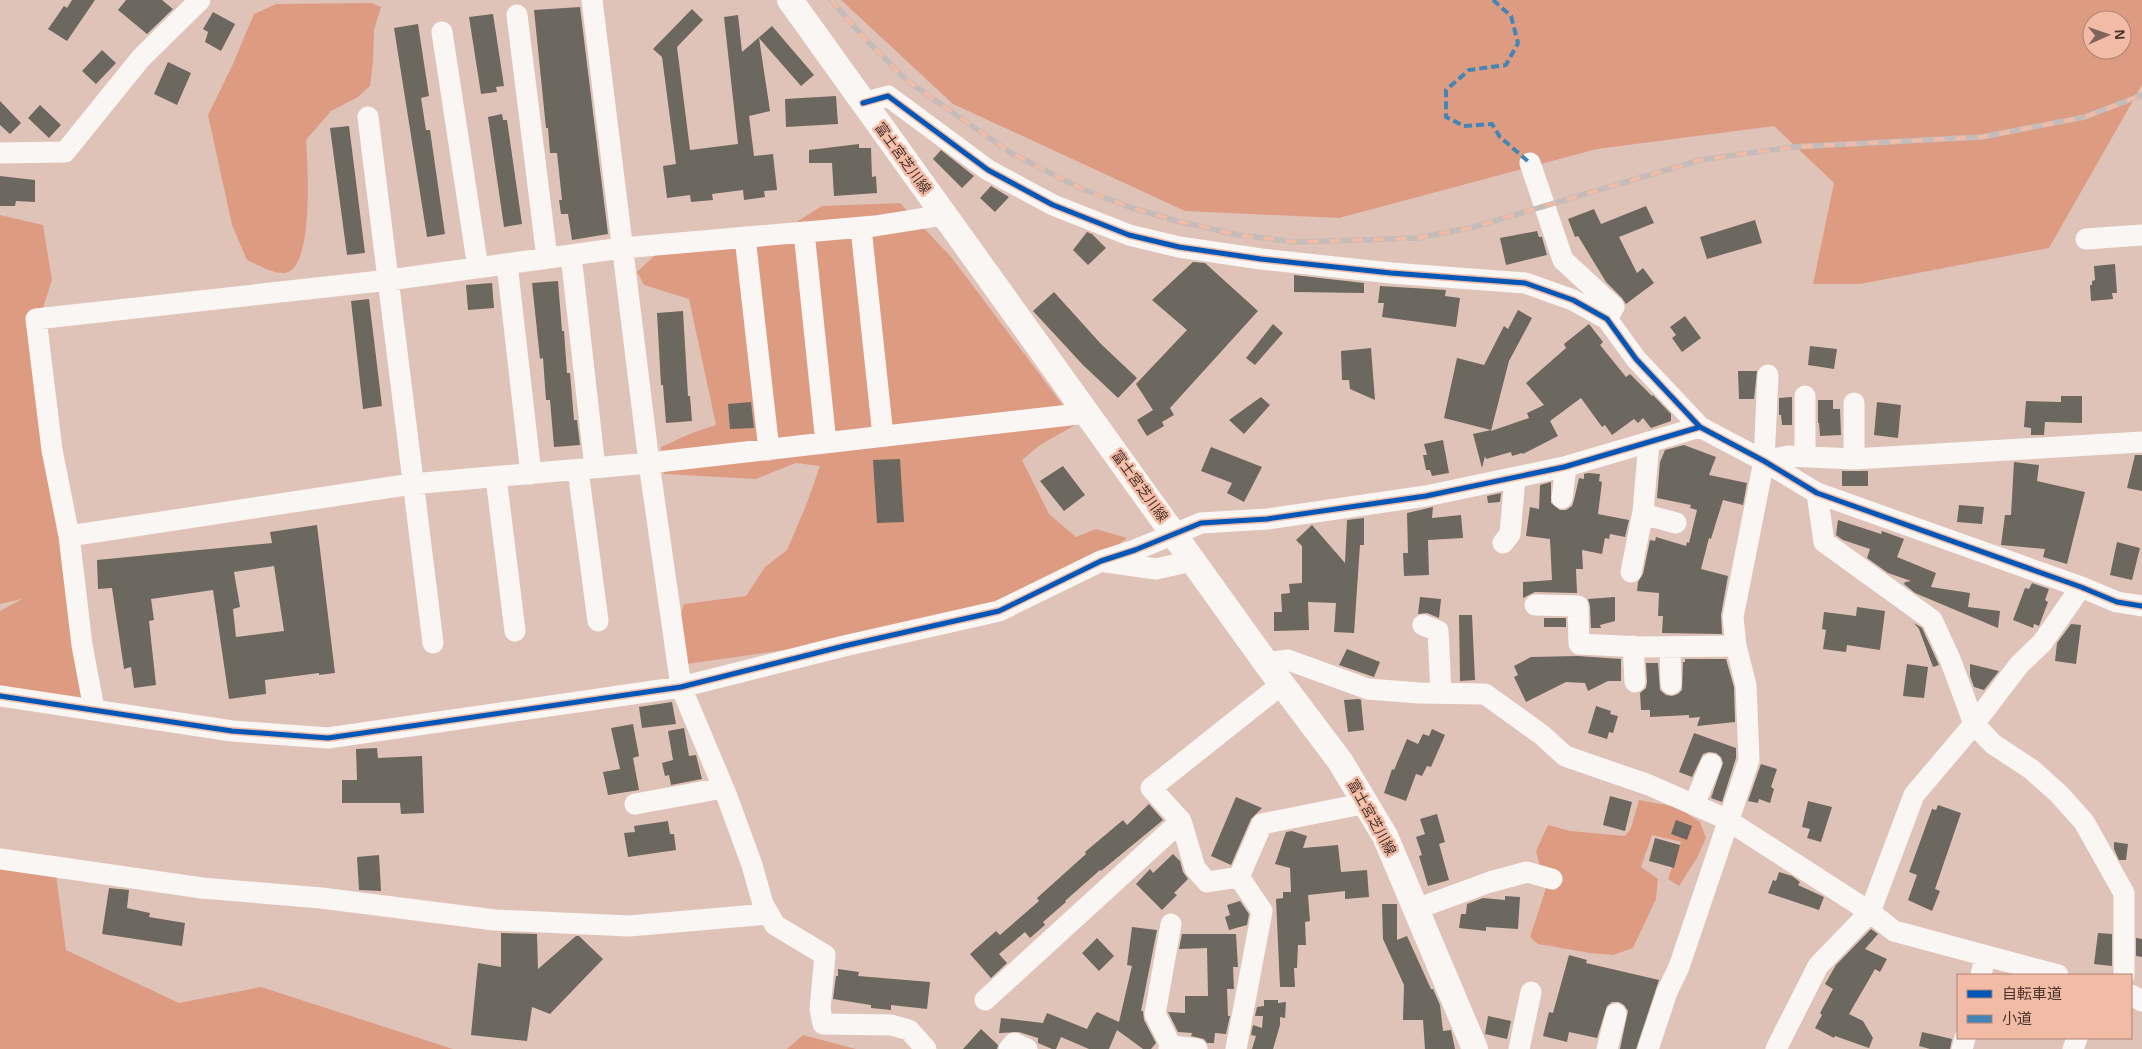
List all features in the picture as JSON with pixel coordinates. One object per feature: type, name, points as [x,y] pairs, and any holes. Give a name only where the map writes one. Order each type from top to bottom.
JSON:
[{"type":"main road","name":"富士宮芝川線","points":[[790,0],[1192,561],[1340,761],[1386,836],[1475,1049]]},
{"type":"street","points":[[0,153],[65,152],[141,58],[200,0]]},
{"type":"street","points":[[592,0],[649,463],[681,687],[723,788],[768,914],[775,925],[825,955],[820,1009],[823,1024],[891,1025],[909,1030],[926,1049]]},
{"type":"street","points":[[517,16],[547,258]]},
{"type":"street","points":[[442,32],[478,268]]},
{"type":"street","points":[[863,103],[888,96],[988,170],[1053,204],[1129,235],[1179,247],[1261,259],[1391,273],[1525,283],[1573,300],[1607,319],[1636,359],[1700,427],[1764,461],[1817,493],[2081,587],[2117,602],[2142,606]]},
{"type":"street","points":[[368,117],[433,642]]},
{"type":"street","points":[[1530,164],[1564,260],[1614,307],[1607,319]]},
{"type":"street","points":[[94,709],[82,645],[69,536],[52,450],[36,319],[389,280],[622,248],[861,228],[944,215]]},
{"type":"street","points":[[861,228],[883,436]]},
{"type":"street","points":[[804,232],[826,443]]},
{"type":"street","points":[[2086,239],[2142,234]]},
{"type":"street","points":[[745,237],[769,450]]},
{"type":"street","points":[[571,255],[598,621]]},
{"type":"street","points":[[507,264],[531,474]]},
{"type":"street","points":[[1648,1049],[1666,992],[1679,967],[1749,760],[1746,684],[1736,646],[1733,616],[1764,461],[1768,375]]},
{"type":"street","points":[[1805,396],[1805,456]]},
{"type":"street","points":[[1854,404],[1854,459]]},
{"type":"street","points":[[69,536],[412,484],[649,463],[1087,413]]},
{"type":"street","points":[[0,696],[232,731],[328,738],[681,687],[844,646],[999,611],[1101,561],[1135,550],[1201,523],[1267,519],[1426,496],[1566,466],[1700,427]]},
{"type":"street","points":[[1631,572],[1643,514],[1649,442]]},
{"type":"street","points":[[1764,461],[1788,456],[1854,459],[2142,442]]},
{"type":"street","points":[[1562,498],[1566,466]]},
{"type":"street","points":[[496,477],[514,631]]},
{"type":"street","points":[[1504,543],[1510,534],[1515,478]]},
{"type":"street","points":[[1817,493],[1824,542],[1932,620],[1950,658],[1974,724],[1993,744],[2031,769],[2059,794],[2084,822],[2124,893],[2124,974]]},
{"type":"street","points":[[1643,514],[1676,523]]},
{"type":"street","points":[[1101,561],[1156,569],[1192,561]]},
{"type":"street","points":[[1783,1049],[1818,966],[1870,912],[1914,795],[1974,724],[2019,665],[2042,643],[2081,587]]},
{"type":"street","points":[[1535,605],[1578,606],[1579,644],[1736,646]]},
{"type":"street","points":[[1423,625],[1438,631],[1441,693]]},
{"type":"street","points":[[1633,646],[1635,682]]},
{"type":"street","points":[[1670,646],[1671,684]]},
{"type":"street","points":[[1266,663],[1288,660],[1368,688],[1486,694],[1542,735],[1565,756],[1649,785],[1729,822],[1870,912],[1894,931],[1983,966],[2050,974]]},
{"type":"street","points":[[1240,877],[1208,882],[1195,868],[1181,821],[1151,788],[1282,684]]},
{"type":"street","points":[[1694,805],[1711,764]]},
{"type":"street","points":[[635,804],[723,788]]},
{"type":"street","points":[[1240,877],[1262,824],[1367,803]]},
{"type":"street","points":[[985,1000],[1181,821]]},
{"type":"street","points":[[0,859],[202,888],[321,898],[494,920],[630,926],[768,914]]},
{"type":"street","points":[[1416,909],[1490,882],[1527,872],[1552,879]]},
{"type":"street","points":[[1236,1049],[1262,911],[1240,877]]},
{"type":"street","points":[[1171,924],[1155,1014],[1170,1047],[1197,1049]]},
{"type":"street","points":[[1519,1049],[1531,992]]},
{"type":"street","points":[[1607,1049],[1616,1014]]},
{"type":"street","points":[[1009,1049],[1014,1044],[1027,1049]]},
{"type":"shaded area","points":[[841,0],[2142,0],[2142,85],[2049,248],[1860,284],[1813,284],[1834,183],[1774,126],[1597,149],[1339,218],[1185,211],[953,104]]},
{"type":"shaded area","points":[[371,3],[381,7],[374,30],[370,86],[358,97],[331,111],[306,140],[308,189],[306,230],[302,248],[297,263],[290,271],[280,273],[268,270],[247,260],[232,225],[208,115],[232,66],[254,14],[276,4]]},
{"type":"shaded area","points":[[900,203],[952,258],[1077,424],[1040,445],[1022,460],[1049,514],[1076,537],[1096,529],[1127,538],[1062,586],[834,643],[687,664],[674,637],[684,604],[746,596],[765,567],[787,550],[820,466],[796,463],[756,479],[664,474],[661,447],[716,425],[689,299],[644,285],[637,272],[667,244],[766,241],[822,206]]},
{"type":"shaded area","points":[[0,215],[43,225],[52,280],[41,314],[94,709],[0,696],[0,611],[22,599],[0,604]]},
{"type":"shaded area","points":[[1639,800],[1677,807],[1700,822],[1706,838],[1697,858],[1679,886],[1668,879],[1681,842],[1652,835],[1641,867],[1658,879],[1656,899],[1633,948],[1613,955],[1538,944],[1530,937],[1546,888],[1536,851],[1548,825],[1570,831],[1625,836],[1631,828]]},
{"type":"shaded area","points":[[0,867],[55,867],[66,950],[179,1003],[261,987],[453,1049],[0,1049]]},
{"type":"shaded area","points":[[803,1035],[856,1049],[787,1049]]},
{"type":"building","points":[[72,0],[95,0],[67,41],[48,29],[64,6],[67,8]]},
{"type":"building","points":[[126,0],[162,0],[173,9],[147,34],[118,10]]},
{"type":"building","points":[[580,7],[608,234],[572,240],[568,214],[561,214],[559,200],[562,200],[557,153],[550,153],[534,10]]},
{"type":"building","points":[[692,9],[703,20],[677,47],[690,150],[738,144],[724,17],[738,15],[742,52],[772,26],[814,75],[801,86],[759,38],[770,111],[749,116],[754,156],[773,154],[777,190],[764,191],[765,197],[744,200],[743,190],[712,194],[713,200],[691,202],[690,195],[667,198],[663,166],[676,164],[662,57],[653,49]]},
{"type":"building","points":[[213,12],[235,24],[221,51],[205,42],[208,32],[203,29]]},
{"type":"building","points":[[493,14],[504,86],[496,87],[497,92],[481,94],[469,17]]},
{"type":"building","points":[[418,24],[429,96],[421,98],[426,130],[430,130],[445,234],[427,237],[394,28]]},
{"type":"building","points":[[102,50],[116,63],[96,84],[82,71]]},
{"type":"building","points":[[168,62],[191,73],[177,105],[154,94]]},
{"type":"building","points":[[836,96],[838,124],[786,127],[785,99]]},
{"type":"building","points":[[0,101],[21,123],[10,134],[0,125]]},
{"type":"building","points":[[40,105],[61,125],[49,138],[28,118]]},
{"type":"building","points":[[502,114],[503,120],[507,120],[522,224],[504,227],[488,117]]},
{"type":"building","points":[[349,126],[365,253],[347,255],[330,128]]},
{"type":"building","points":[[859,144],[859,148],[871,148],[872,177],[876,176],[877,193],[834,196],[832,163],[809,163],[809,150]]},
{"type":"building","points":[[941,150],[974,176],[962,188],[933,159]]},
{"type":"building","points":[[0,176],[35,180],[35,202],[16,201],[15,206],[0,206]]},
{"type":"building","points":[[991,186],[1009,197],[995,212],[980,198]]},
{"type":"building","points":[[1646,206],[1654,223],[1619,237],[1637,273],[1643,268],[1654,283],[1626,304],[1606,282],[1578,236],[1575,237],[1568,219],[1594,209],[1601,224]]},
{"type":"building","points":[[1755,220],[1762,243],[1707,259],[1700,237]]},
{"type":"building","points":[[1537,231],[1539,237],[1542,237],[1547,255],[1506,265],[1500,238]]},
{"type":"building","points":[[1087,232],[1092,234],[1106,248],[1088,265],[1073,250]]},
{"type":"building","points":[[1193,262],[1205,263],[1258,311],[1170,408],[1174,415],[1162,422],[1164,426],[1147,436],[1137,420],[1153,410],[1136,384],[1187,330],[1152,300]]},
{"type":"building","points":[[2115,264],[2117,293],[2112,293],[2113,299],[2091,301],[2090,285],[2095,280],[2094,266]]},
{"type":"building","points":[[1294,275],[1364,283],[1364,293],[1294,292]]},
{"type":"building","points":[[558,281],[567,373],[570,373],[574,420],[577,420],[580,445],[554,447],[550,400],[546,400],[543,358],[540,359],[532,283]]},
{"type":"building","points":[[492,283],[494,308],[468,310],[466,285]]},
{"type":"building","points":[[1380,286],[1446,290],[1445,296],[1460,298],[1456,327],[1382,317],[1384,303],[1378,303]]},
{"type":"building","points":[[1054,292],[1101,344],[1137,378],[1118,398],[1083,365],[1033,311]]},
{"type":"building","points":[[369,299],[382,406],[363,409],[351,301]]},
{"type":"building","points":[[1518,310],[1532,318],[1509,361],[1491,431],[1529,418],[1527,413],[1544,405],[1526,383],[1566,348],[1564,344],[1589,324],[1603,342],[1600,345],[1626,377],[1630,374],[1653,395],[1671,414],[1671,421],[1651,428],[1643,418],[1638,423],[1634,419],[1612,435],[1605,425],[1602,427],[1581,398],[1550,421],[1558,436],[1523,454],[1512,456],[1511,452],[1486,459],[1485,456],[1482,468],[1473,434],[1491,430],[1444,418],[1457,358],[1484,365],[1504,326],[1508,329]]},
{"type":"building","points":[[683,311],[688,396],[690,396],[692,421],[666,423],[663,385],[661,385],[657,313]]},
{"type":"building","points":[[1685,316],[1701,338],[1682,352],[1672,338],[1676,335],[1670,327]]},
{"type":"building","points":[[1273,324],[1283,333],[1255,365],[1246,358]]},
{"type":"building","points":[[1810,346],[1837,349],[1834,369],[1808,365]]},
{"type":"building","points":[[1371,348],[1375,400],[1350,389],[1349,380],[1342,380],[1341,351]]},
{"type":"building","points":[[1738,371],[1757,371],[1754,399],[1739,399]]},
{"type":"building","points":[[2061,396],[2082,396],[2082,423],[2045,422],[2044,435],[2031,435],[2031,428],[2024,427],[2026,401],[2061,402]]},
{"type":"building","points":[[1261,397],[1270,405],[1244,434],[1229,420]]},
{"type":"building","points":[[1792,397],[1792,425],[1782,425],[1781,415],[1779,415],[1779,398]]},
{"type":"building","points":[[1818,400],[1833,400],[1833,409],[1840,409],[1841,435],[1820,436]]},
{"type":"building","points":[[751,402],[754,428],[730,429],[728,404]]},
{"type":"building","points":[[1877,402],[1901,405],[1898,438],[1874,435]]},
{"type":"building","points":[[1443,440],[1449,473],[1432,476],[1430,470],[1426,470],[1423,455],[1427,455],[1424,444]]},
{"type":"building","points":[[1684,445],[1716,457],[1709,475],[1747,483],[1743,505],[1723,500],[1711,539],[1709,538],[1701,569],[1728,576],[1721,615],[1722,634],[1662,633],[1663,616],[1658,616],[1659,593],[1637,591],[1638,582],[1643,574],[1650,540],[1655,541],[1656,537],[1686,546],[1687,542],[1689,543],[1697,510],[1690,508],[1691,505],[1657,498],[1660,462],[1665,450]]},
{"type":"building","points":[[1211,447],[1262,467],[1244,502],[1227,493],[1232,483],[1201,471]]},
{"type":"building","points":[[2135,455],[2142,455],[2142,491],[2127,488]]},
{"type":"building","points":[[900,459],[904,522],[877,523],[873,460]]},
{"type":"building","points":[[2014,462],[2039,465],[2037,481],[2085,492],[2067,564],[2043,557],[2045,549],[2001,545],[2005,515],[2011,515]]},
{"type":"building","points":[[1063,466],[1085,495],[1064,511],[1040,481]]},
{"type":"building","points":[[1842,471],[1868,471],[1868,486],[1842,486]]},
{"type":"building","points":[[1584,474],[1600,474],[1599,481],[1602,482],[1598,514],[1629,520],[1625,537],[1610,534],[1609,539],[1605,538],[1602,554],[1582,550],[1583,569],[1576,569],[1577,593],[1535,592],[1523,598],[1523,582],[1552,580],[1550,539],[1526,536],[1530,507],[1539,509],[1540,485],[1551,482],[1551,503],[1560,510],[1566,510],[1572,506],[1579,478],[1584,479]]},
{"type":"building","points":[[1501,493],[1500,502],[1488,503],[1487,496]]},
{"type":"building","points":[[1959,505],[1984,507],[1982,524],[1957,522]]},
{"type":"building","points":[[1433,507],[1432,518],[1461,515],[1463,538],[1428,540],[1429,575],[1404,576],[1403,553],[1408,553],[1407,513]]},
{"type":"building","points":[[1364,518],[1364,545],[1360,545],[1354,633],[1334,632],[1336,603],[1308,602],[1309,630],[1274,631],[1274,612],[1282,612],[1281,594],[1290,593],[1289,584],[1302,583],[1302,546],[1296,540],[1312,525],[1345,563],[1347,520]]},
{"type":"building","points":[[1838,520],[1881,534],[1882,531],[1904,539],[1897,557],[1936,573],[1931,587],[1970,593],[1968,607],[2000,611],[1998,628],[1915,593],[1904,584],[1911,581],[1888,573],[1867,558],[1870,549],[1843,540],[1836,535]]},
{"type":"building","points":[[317,525],[335,673],[319,675],[319,673],[265,680],[266,694],[229,699],[213,590],[151,599],[154,620],[149,621],[156,685],[134,688],[131,667],[124,669],[112,588],[98,589],[97,560],[272,543],[270,532]],"holes":[[[274,566],[284,631],[236,637],[233,609],[240,607],[234,572]]]},
{"type":"building","points":[[2117,542],[2140,548],[2132,580],[2110,575]]},
{"type":"building","points":[[2032,583],[2049,589],[2045,600],[2048,602],[2039,626],[2034,624],[2033,628],[2013,620],[2025,588],[2029,589]]},
{"type":"building","points":[[1420,597],[1441,599],[1439,618],[1427,613],[1418,614]]},
{"type":"building","points":[[1615,597],[1615,621],[1600,625],[1601,628],[1591,628],[1588,599]]},
{"type":"building","points":[[1857,607],[1885,611],[1880,650],[1847,645],[1846,652],[1823,649],[1826,630],[1822,629],[1824,612],[1856,616]]},
{"type":"building","points":[[1459,615],[1472,615],[1475,680],[1460,681]]},
{"type":"building","points":[[1544,618],[1566,618],[1566,627],[1544,627]]},
{"type":"building","points":[[1914,623],[1922,628],[1939,665],[1933,667],[1919,629]]},
{"type":"building","points":[[2071,624],[2081,625],[2076,664],[2055,661],[2057,643]]},
{"type":"building","points":[[1347,649],[1380,662],[1374,677],[1339,665]]},
{"type":"building","points":[[1578,656],[1621,659],[1621,681],[1608,681],[1588,691],[1585,683],[1566,682],[1526,702],[1514,677],[1518,675],[1514,666],[1531,657]]},
{"type":"building","points":[[1685,659],[1726,659],[1734,687],[1735,722],[1697,726],[1700,717],[1689,718],[1689,715],[1650,717],[1650,710],[1641,710],[1640,693],[1646,688],[1647,682],[1646,663],[1658,663],[1660,690],[1666,695],[1672,696],[1682,690],[1683,662],[1685,662]]},
{"type":"building","points":[[1907,664],[1928,667],[1924,698],[1903,696]]},
{"type":"building","points":[[1970,664],[1999,671],[1984,690],[1974,687],[1970,676]]},
{"type":"building","points":[[1344,700],[1361,700],[1364,730],[1348,732]]},
{"type":"building","points":[[672,702],[676,724],[642,728],[639,707]]},
{"type":"building","points":[[1596,706],[1611,711],[1610,714],[1618,716],[1613,733],[1609,732],[1607,739],[1588,733]]},
{"type":"building","points":[[633,724],[639,756],[633,758],[639,790],[608,795],[603,772],[620,769],[611,728]]},
{"type":"building","points":[[684,728],[689,756],[696,755],[702,779],[671,785],[669,775],[665,776],[662,763],[673,760],[668,731]]},
{"type":"building","points":[[1432,729],[1445,735],[1431,767],[1427,766],[1422,776],[1416,774],[1406,801],[1384,793],[1392,769],[1394,770],[1407,739],[1418,744],[1423,734],[1429,736]]},
{"type":"building","points":[[1694,733],[1736,748],[1736,758],[1722,802],[1711,798],[1723,763],[1721,757],[1716,753],[1709,752],[1703,754],[1692,777],[1679,772]]},
{"type":"building","points":[[377,748],[378,758],[422,756],[424,813],[401,814],[400,803],[342,803],[342,780],[357,780],[356,749]]},
{"type":"building","points":[[1761,764],[1777,769],[1771,787],[1774,789],[1770,803],[1759,799],[1758,803],[1748,801]]},
{"type":"building","points":[[1610,796],[1632,802],[1625,831],[1603,825]]},
{"type":"building","points":[[1236,797],[1262,808],[1251,819],[1231,865],[1211,856]]},
{"type":"building","points":[[1808,801],[1832,807],[1821,842],[1807,838],[1810,829],[1802,827]]},
{"type":"building","points":[[1149,804],[1163,820],[1100,870],[1065,901],[1043,922],[1045,925],[1030,938],[1025,932],[999,954],[1007,963],[991,978],[970,954],[996,931],[1000,935],[1039,901],[1037,898],[1086,854],[1085,852],[1123,820],[1127,825]]},
{"type":"building","points":[[1938,805],[1961,813],[1935,889],[1940,891],[1932,911],[1908,900],[1917,875],[1909,872],[1932,809],[1936,810]]},
{"type":"building","points":[[1437,814],[1445,842],[1439,844],[1449,880],[1428,886],[1419,856],[1422,855],[1416,837],[1425,834],[1420,819]]},
{"type":"building","points":[[1676,820],[1692,826],[1687,840],[1671,834]]},
{"type":"building","points":[[668,821],[670,834],[674,834],[676,850],[628,857],[624,833],[635,832],[634,826]]},
{"type":"building","points":[[1292,831],[1307,836],[1303,848],[1338,845],[1341,872],[1367,870],[1369,897],[1345,899],[1345,891],[1308,895],[1310,921],[1305,922],[1306,945],[1298,945],[1297,968],[1294,968],[1295,987],[1280,987],[1276,899],[1283,898],[1283,892],[1291,892],[1290,868],[1275,864],[1286,832]]},
{"type":"building","points":[[1655,838],[1680,845],[1674,868],[1649,861]]},
{"type":"building","points":[[2114,842],[2128,844],[2126,860],[2119,860],[2114,849]]},
{"type":"building","points":[[1173,854],[1180,861],[1183,872],[1188,879],[1174,893],[1177,895],[1162,910],[1136,884],[1150,869],[1153,873]]},
{"type":"building","points":[[379,855],[381,891],[359,890],[357,857]]},
{"type":"building","points":[[1779,872],[1792,876],[1800,882],[1798,885],[1824,897],[1819,910],[1768,893],[1773,880],[1776,881]]},
{"type":"building","points":[[109,888],[129,890],[127,908],[150,913],[149,917],[185,923],[182,946],[102,934]]},
{"type":"building","points":[[1505,896],[1520,897],[1518,929],[1486,927],[1486,931],[1459,928],[1461,914],[1466,914],[1467,904],[1483,898],[1505,900]]},
{"type":"building","points":[[1240,901],[1249,914],[1247,925],[1229,930],[1225,917],[1230,915],[1227,905]]},
{"type":"building","points":[[1382,904],[1397,904],[1397,940],[1407,936],[1440,1005],[1443,1031],[1451,1030],[1455,1049],[1425,1049],[1423,1020],[1403,1020],[1404,985],[1383,939]]},
{"type":"building","points":[[1132,927],[1157,930],[1141,1011],[1143,1011],[1144,1020],[1156,1043],[1151,1049],[1143,1049],[1117,1030],[1109,1049],[1089,1049],[1061,1037],[1056,1049],[1052,1049],[1038,1043],[1038,1038],[1019,1032],[999,1033],[1001,1018],[1043,1023],[1047,1013],[1087,1029],[1097,1012],[1119,1022],[1132,966],[1127,965]]},
{"type":"building","points":[[1871,929],[1878,934],[1865,949],[1887,959],[1880,972],[1875,969],[1849,1014],[1863,1021],[1873,1038],[1869,1048],[1835,1036],[1834,1038],[1815,1028],[1822,1015],[1820,1013],[1833,989],[1825,984],[1836,965]]},
{"type":"building","points":[[501,933],[537,934],[538,969],[576,936],[579,936],[603,959],[550,1014],[532,1007],[527,1041],[471,1035],[478,963],[501,967]]},
{"type":"building","points":[[2098,933],[2112,934],[2112,966],[2094,964]]},
{"type":"building","points":[[1182,934],[1236,934],[1238,967],[1233,967],[1234,989],[1227,989],[1228,1016],[1230,1016],[1226,1034],[1215,1033],[1214,1043],[1207,1043],[1204,1039],[1191,1036],[1192,1033],[1178,1032],[1168,1012],[1185,1013],[1185,996],[1208,996],[1207,948],[1179,949]]},
{"type":"building","points":[[1097,938],[1114,956],[1099,971],[1082,953]]},
{"type":"building","points":[[2136,938],[2142,939],[2142,957],[2136,956]]},
{"type":"building","points":[[1569,955],[1587,960],[1586,963],[1659,980],[1636,1049],[1620,1049],[1628,1011],[1619,1002],[1612,1002],[1607,1006],[1597,1038],[1569,1032],[1567,1042],[1543,1036],[1549,1012],[1553,1013]]},
{"type":"building","points":[[838,969],[859,972],[858,976],[930,982],[927,1009],[891,1005],[891,1010],[871,1008],[871,1005],[833,999]]},
{"type":"building","points":[[1264,1000],[1278,1000],[1278,1003],[1286,1002],[1285,1018],[1280,1017],[1280,1025],[1273,1049],[1252,1049],[1256,1036],[1251,1035],[1253,1025],[1262,1028],[1263,1016],[1255,1016],[1257,1007],[1264,1006]]},
{"type":"building","points":[[1488,1016],[1511,1021],[1507,1039],[1485,1034]]},
{"type":"building","points":[[981,1029],[998,1045],[997,1049],[963,1049]]},
{"type":"building","points":[[1922,1032],[1952,1039],[1950,1049],[1930,1049],[1919,1046]]},
{"type":"railway","points":[[831,0],[866,40],[909,82],[1011,153],[1080,188],[1129,207],[1177,221],[1238,235],[1296,242],[1418,238],[1474,227],[1700,160],[1792,147],[1982,137],[2085,117],[2142,95]]},
{"type":"marked path","points":[[1493,0],[1511,16],[1518,43],[1506,65],[1469,70],[1446,90],[1446,117],[1464,126],[1492,124],[1500,137],[1530,163]]},
{"type":"cycle path","points":[[863,103],[888,96],[988,170],[1053,205],[1129,235],[1179,247],[1261,259],[1391,273],[1525,283],[1573,300],[1607,319],[1636,359],[1700,427],[1764,461],[1817,493],[2081,587],[2117,602],[2142,606]]},
{"type":"cycle path","points":[[0,696],[232,731],[328,738],[681,687],[844,646],[999,611],[1101,561],[1135,550],[1201,523],[1267,519],[1426,496],[1564,467],[1700,427]]}]
